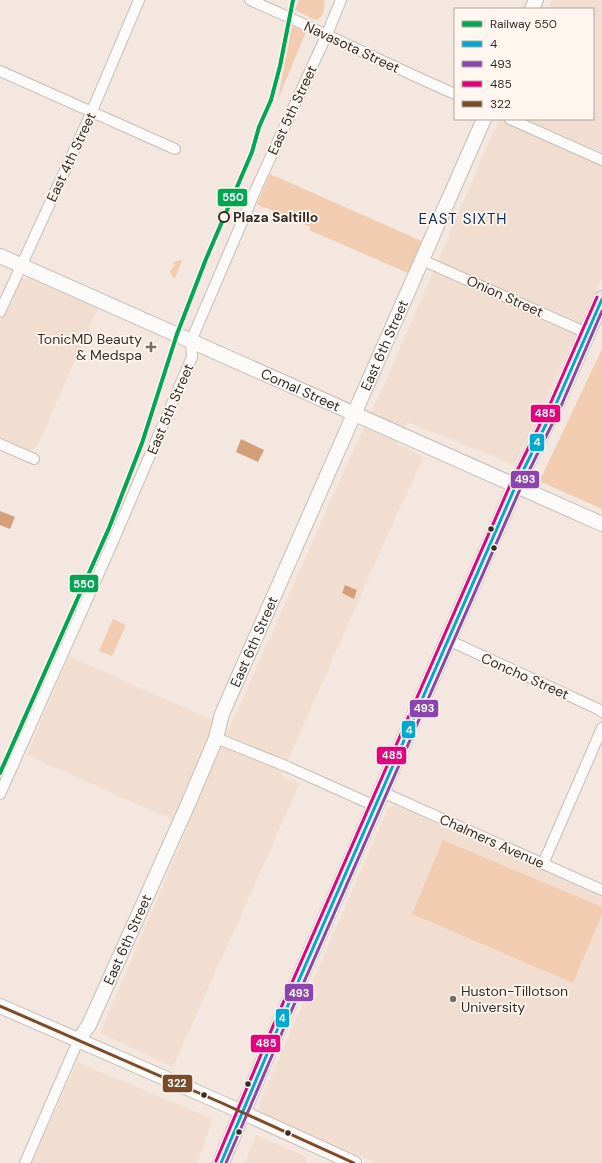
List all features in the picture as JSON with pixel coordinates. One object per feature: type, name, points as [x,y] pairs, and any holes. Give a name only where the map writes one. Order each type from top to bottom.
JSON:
[{"type":"main road","points":[[221,1163],[516,485],[556,404],[602,299]]},
{"type":"street","name":"East 4th Street","points":[[0,312],[91,112],[139,0]]},
{"type":"street","name":"Navasota Street","points":[[250,0],[326,34],[408,74],[454,94]]},
{"type":"street","name":"East 5th Street","points":[[0,794],[111,546],[192,357],[191,341],[257,187],[341,0]]},
{"type":"street","points":[[0,71],[175,149]]},
{"type":"street","name":"East 6th Street","points":[[25,1163],[78,1041],[89,1025],[189,802],[216,738],[222,714],[484,120]]},
{"type":"street","points":[[512,120],[602,160]]},
{"type":"street","name":"Comal Street","points":[[0,256],[602,524]]},
{"type":"street","name":"Onion Street","points":[[422,260],[587,333]]},
{"type":"street","points":[[0,444],[34,459]]},
{"type":"street","name":"Concho Street","points":[[448,640],[602,712]]},
{"type":"street","points":[[542,864],[602,728]]},
{"type":"street","name":"Chalmers Avenue","points":[[216,738],[288,767],[379,799],[542,864],[602,890]]},
{"type":"street","points":[[0,1006],[242,1112],[354,1163]]},
{"type":"shaded area","points":[[299,0],[324,0],[324,11],[322,16],[317,20],[295,10]]},
{"type":"shaded area","points":[[552,0],[602,0],[602,277],[543,406],[514,465],[407,422],[397,444],[424,457],[387,536],[289,758],[282,776],[300,783],[173,1067],[100,1033],[188,827],[27,755],[69,656],[210,719],[228,732],[347,464],[388,376],[499,120],[594,120],[594,8],[548,8]]},
{"type":"shaded area","points":[[292,26],[306,32],[278,99]]},
{"type":"shaded area","points":[[270,174],[424,242],[409,273],[309,230],[310,227],[257,204]]},
{"type":"shaded area","points":[[180,260],[182,261],[175,278],[173,278],[170,271],[175,265],[173,264],[174,262]]},
{"type":"shaded area","points":[[29,278],[98,308],[38,444],[34,449],[29,450],[0,437],[0,322],[4,312],[11,305],[14,299],[14,293],[22,279]]},
{"type":"shaded area","points":[[602,349],[602,509],[541,482],[541,478]]},
{"type":"shaded area","points":[[241,439],[264,450],[258,462],[236,452]]},
{"type":"shaded area","points":[[0,511],[15,517],[10,529],[0,525]]},
{"type":"shaded area","points":[[345,585],[357,590],[354,599],[342,593]]},
{"type":"shaded area","points":[[113,619],[126,625],[112,656],[99,651]]},
{"type":"shaded area","name":"Huston-Tillotson University","points":[[393,806],[399,807],[602,897],[602,1163],[376,1163],[265,1114],[259,1109],[260,1102],[388,808]]},
{"type":"shaded area","points":[[443,840],[602,907],[602,914],[573,983],[412,914]]},
{"type":"shaded area","points":[[77,1062],[213,1119],[197,1163],[32,1163]]},
{"type":"shaded area","points":[[256,1135],[307,1157],[306,1163],[245,1163]]},
{"type":"rail line","name":"550","points":[[0,773],[109,528],[142,443],[177,334],[206,259],[252,152],[259,127],[271,100],[280,66],[293,0]]},
{"type":"transit line","name":"485","points":[[216,1161],[276,1019],[511,483],[551,402],[597,297]]},
{"type":"transit line","name":"4","points":[[221,1163],[281,1021],[516,485],[556,404],[602,299]]},
{"type":"transit line","name":"493","points":[[226,1163],[521,487],[561,406],[602,311]]},
{"type":"transit line","name":"322","points":[[0,1006],[224,1104],[354,1163]]},
{"type":"place","name":"Plaza Saltillo","points":[[224,217]]},
{"type":"place","name":"TonicMD Beauty & Medspa","points":[[151,347]]},
{"type":"place","name":"Huston-Tillotson University","points":[[453,999]]},
{"type":"district","name":"EAST SIXTH","points":[[463,219]]}]
